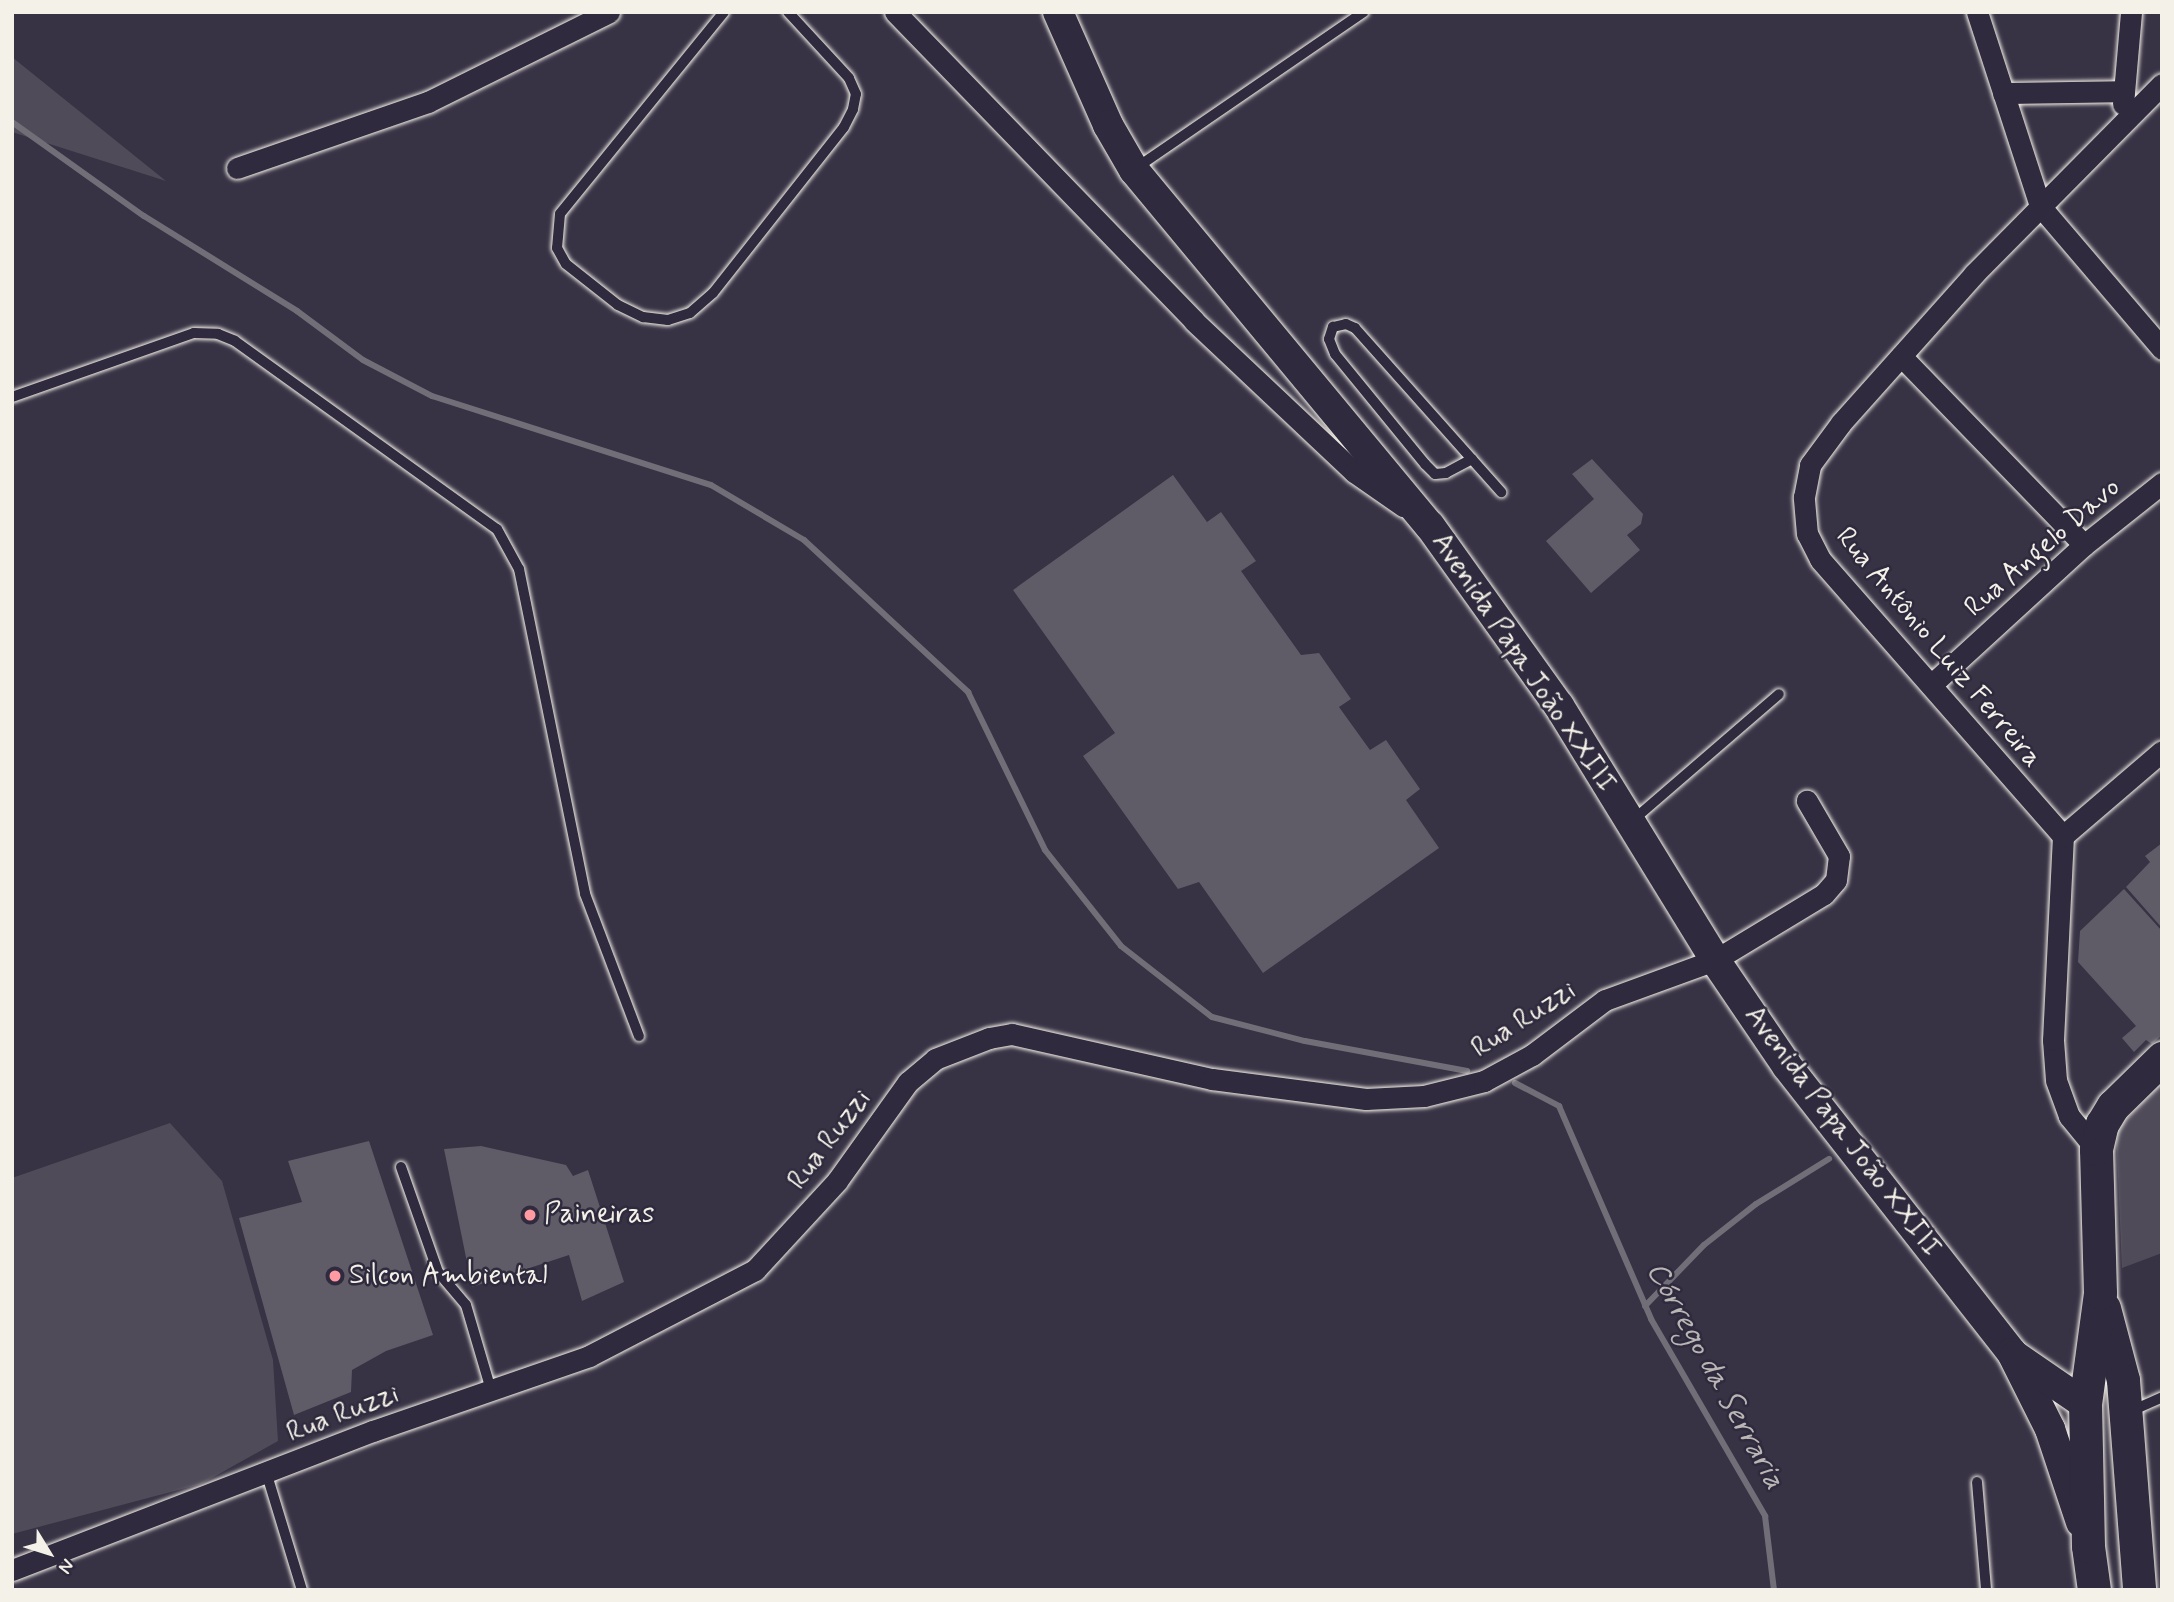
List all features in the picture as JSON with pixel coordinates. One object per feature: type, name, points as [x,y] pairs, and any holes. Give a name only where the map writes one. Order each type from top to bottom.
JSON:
[{"type":"main road","points":[[2139,1590],[2123,1380],[2100,1293],[2096,1149],[2102,1124],[2113,1106],[2162,1058]]},
{"type":"main road","name":"Avenida Papa João XXIII","points":[[2094,1590],[2088,1546],[2085,1404],[2100,1293]]},
{"type":"main road","points":[[2085,1404],[2111,1426],[2125,1498],[2135,1513]]},
{"type":"street","points":[[237,168],[439,97],[609,12]]},
{"type":"street","points":[[895,12],[1232,358],[1354,472],[1430,526]]},
{"type":"street","name":"Avenida Papa João XXIII","points":[[1058,12],[1108,125],[1134,170],[1430,526],[1559,706],[1715,960],[1787,1066],[2012,1353],[2050,1429],[2088,1546]]},
{"type":"street","points":[[1977,12],[2040,206],[2161,346]]},
{"type":"street","points":[[2122,120],[2131,12]]},
{"type":"street","name":"Rua Antônio Luiz Ferreira","points":[[2063,836],[1820,559],[1807,534],[1804,497],[1810,465],[1901,356],[2122,120],[2162,84]]},
{"type":"street","points":[[2003,93],[2124,91]]},
{"type":"street","points":[[1901,356],[2084,545]]},
{"type":"street","name":"Rua Angelo Davo","points":[[1931,685],[2084,545],[2162,483]]},
{"type":"street","points":[[2096,1149],[2069,1116],[2056,1080],[2053,1040],[2063,836],[2162,751]]},
{"type":"street","name":"Rua Ruzzi","points":[[12,1570],[267,1475],[373,1430],[589,1356],[755,1270],[837,1181],[908,1082],[935,1059],[976,1042],[1012,1034],[1212,1079],[1366,1099],[1424,1096],[1484,1081],[1532,1055],[1605,1000],[1715,960],[1824,894],[1836,880],[1839,856],[1807,801]]},
{"type":"street","name":"Avenida Papa João XXIII","points":[[2012,1353],[2085,1404]]},
{"type":"lane","points":[[724,12],[560,214],[557,248],[566,264],[618,305],[643,317],[668,320],[690,313],[713,293],[845,127],[856,93],[849,78],[788,12]]},
{"type":"lane","points":[[1134,170],[1364,12]]},
{"type":"lane","points":[[1472,459],[1446,473],[1435,474],[1335,354],[1329,339],[1334,327],[1346,324],[1355,328],[1472,459],[1501,492]]},
{"type":"lane","points":[[12,397],[194,333],[218,334],[236,341],[497,529],[519,569],[585,894],[639,1036]]},
{"type":"lane","points":[[1630,823],[1779,694]]},
{"type":"lane","points":[[401,1167],[438,1272],[466,1305],[491,1390]]},
{"type":"lane","points":[[2126,1413],[2162,1398]]},
{"type":"lane","points":[[267,1475],[302,1590]]},
{"type":"lane","points":[[1977,1482],[1986,1590]]},
{"type":"shaded area","points":[[12,57],[166,181],[12,132]]},
{"type":"shaded area","points":[[2162,1083],[2162,1253],[2122,1268],[2116,1129]]},
{"type":"shaded area","points":[[170,1123],[222,1181],[273,1360],[278,1441],[201,1484],[12,1534],[12,1178]]},
{"type":"building","points":[[1592,459],[1643,514],[1641,524],[1627,535],[1640,550],[1591,593],[1546,541],[1594,499],[1572,474]]},
{"type":"building","points":[[1173,475],[1207,522],[1221,512],[1256,561],[1241,571],[1301,655],[1319,653],[1351,699],[1339,707],[1370,750],[1386,740],[1420,789],[1406,800],[1439,848],[1263,973],[1199,882],[1178,889],[1083,756],[1115,733],[1013,590]]},
{"type":"building","points":[[2162,843],[2162,928],[2126,887],[2150,862],[2145,856]]},
{"type":"building","points":[[2124,889],[2162,931],[2162,1035],[2152,1044],[2146,1040],[2134,1052],[2122,1038],[2136,1026],[2078,962],[2080,931]]},
{"type":"building","name":"Silcon Ambiental","points":[[369,1141],[433,1335],[386,1351],[352,1370],[351,1392],[294,1415],[239,1218],[302,1202],[288,1161]]},
{"type":"building","name":"Paineiras","points":[[481,1146],[566,1165],[573,1176],[588,1170],[624,1282],[582,1301],[569,1255],[472,1287],[444,1149]]},
{"type":"waterway","points":[[12,122],[144,216],[297,311],[363,360],[432,396],[711,485],[804,540],[968,692],[1045,850],[1121,946],[1212,1017],[1305,1041],[1467,1071]]},
{"type":"waterway","name":"Córrego da Serraria","points":[[1515,1083],[1559,1106],[1651,1319],[1765,1516],[1774,1590]]},
{"type":"waterway","points":[[1645,1306],[1704,1245],[1756,1204],[1829,1159]]},
{"type":"place","name":"Paineiras","points":[[530,1215]]},
{"type":"place","name":"Silcon Ambiental","points":[[335,1276]]}]
